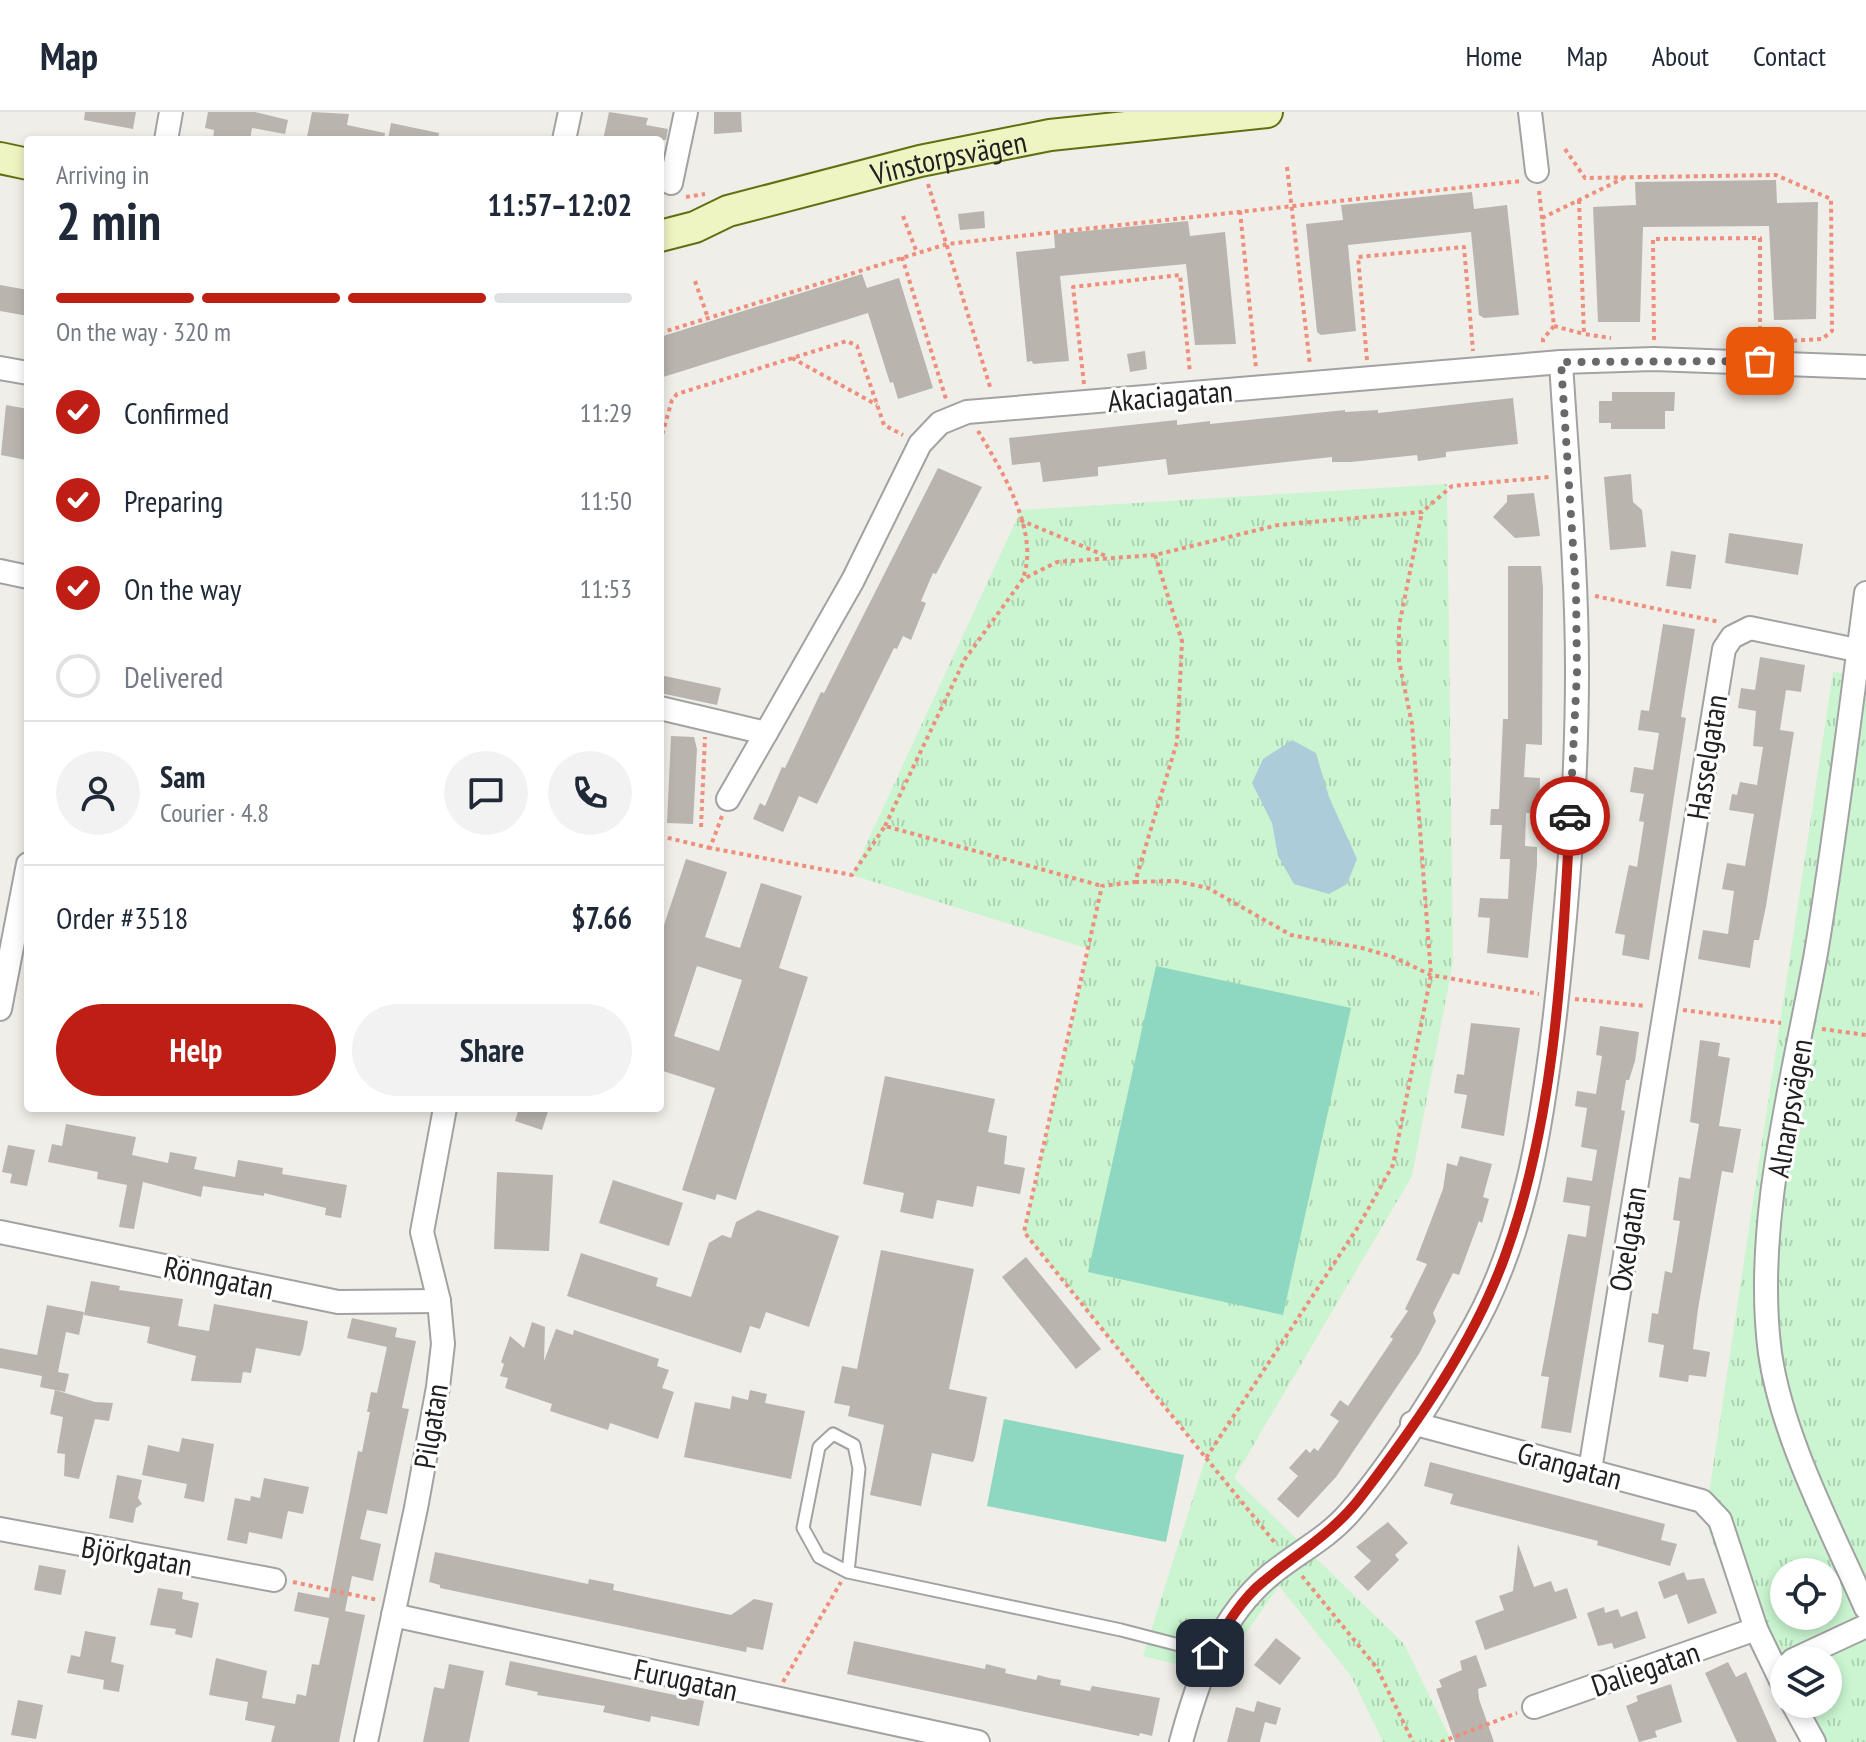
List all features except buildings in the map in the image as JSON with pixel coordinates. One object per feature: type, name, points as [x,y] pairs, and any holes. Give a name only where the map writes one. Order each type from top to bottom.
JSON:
[{"type":"street","points":[[167,136],[171,112]]},
{"type":"street","points":[[565,136],[570,112]]},
{"type":"street","points":[[671,183],[686,112]]},
{"type":"street","name":"Vinstorpsvägen","points":[[664,235],[695,227],[728,211],[920,161],[1050,135],[1267,112]]},
{"type":"street","points":[[1530,112],[1537,176]]},
{"type":"street","points":[[0,158],[24,163]]},
{"type":"street","name":"Vinstorpsvägen","points":[[664,220],[690,213],[728,211]]},
{"type":"street","name":"Akaciagatan","points":[[960,414],[996,408],[1561,362],[1760,352],[1866,367]]},
{"type":"street","points":[[1181,1742],[1210,1653],[1261,1582],[1348,1515],[1469,1337],[1505,1257],[1542,1120],[1564,936],[1577,672],[1576,592],[1561,362]]},
{"type":"street","points":[[0,368],[24,372]]},
{"type":"street","points":[[728,799],[853,580],[920,444],[940,423],[960,414]]},
{"type":"street","points":[[0,571],[24,576]]},
{"type":"street","name":"Alnarpsvägen","points":[[1866,593],[1862,651],[1825,900],[1769,1217],[1763,1292],[1771,1358],[1798,1452],[1866,1608]]},
{"type":"street","points":[[1750,628],[1862,651]]},
{"type":"street","name":"Hasselgatan","points":[[1665,1007],[1724,649],[1732,637],[1750,628]]},
{"type":"street","points":[[664,709],[766,733]]},
{"type":"street","points":[[0,1009],[24,886]]},
{"type":"street","name":"Oxelgatan","points":[[1590,1470],[1665,1007]]},
{"type":"street","name":"Pilgatan","points":[[366,1742],[438,1387],[443,1344],[439,1301],[422,1232],[444,1112]]},
{"type":"street","name":"Rönngatan","points":[[0,1232],[338,1302],[439,1301]]},
{"type":"street","name":"Grangatan","points":[[1412,1423],[1702,1501],[1720,1520],[1756,1629]]},
{"type":"street","name":"Björkgatan","points":[[0,1529],[274,1580]]},
{"type":"street","name":"Furugatan","points":[[395,1609],[978,1742]]},
{"type":"street","points":[[1829,1646],[1866,1626]]},
{"type":"street","points":[[1756,1629],[1770,1650]]},
{"type":"street","name":"Daliegatan","points":[[1534,1707],[1756,1629]]},
{"type":"street","points":[[1801,1718],[1814,1742]]},
{"type":"lane","points":[[848,1572],[859,1469],[854,1445],[833,1434],[819,1447],[803,1528],[819,1557],[848,1572],[1121,1630],[1210,1653]]},
{"type":"path","points":[[1565,149],[1585,178],[1776,175],[1831,199],[1832,331],[1822,339],[1760,352],[1760,238],[1653,239],[1654,359]]},
{"type":"path","points":[[920,161],[996,408]]},
{"type":"path","points":[[1287,167],[1312,383]]},
{"type":"path","points":[[664,332],[947,244],[1537,176],[1554,326],[1612,338]]},
{"type":"path","points":[[1542,218],[1626,177]]},
{"type":"path","points":[[1579,200],[1584,334]]},
{"type":"path","points":[[1240,211],[1258,388]]},
{"type":"path","points":[[903,216],[917,253]]},
{"type":"path","points":[[1368,378],[1358,257],[1464,247],[1475,369]]},
{"type":"path","points":[[664,837],[852,875],[885,826],[965,659],[1023,579],[1029,562],[1029,544],[1020,520],[990,451],[960,414],[902,257]]},
{"type":"path","points":[[1086,402],[1073,287],[1180,275],[1193,393]]},
{"type":"path","points":[[695,281],[708,318]]},
{"type":"path","points":[[664,428],[672,400],[677,394],[847,341],[857,346],[884,425],[920,444]]},
{"type":"path","points":[[792,358],[877,405]]},
{"type":"path","points":[[1023,579],[1057,562],[1155,555],[1278,525],[1422,512],[1452,486],[1568,475]]},
{"type":"path","points":[[1206,1458],[1358,1227],[1393,1165],[1431,975],[1412,724],[1399,661],[1399,626],[1422,512]]},
{"type":"path","points":[[1020,520],[1107,557]]},
{"type":"path","points":[[1135,882],[1177,742],[1182,641],[1155,555]]},
{"type":"path","points":[[1576,592],[1750,628]]},
{"type":"path","points":[[701,827],[705,719]]},
{"type":"path","points":[[710,848],[728,799]]},
{"type":"path","points":[[885,826],[1102,886],[1175,881],[1208,888],[1291,935],[1362,948],[1431,975],[1557,997],[1665,1007],[1866,1035]]},
{"type":"path","points":[[1102,886],[1024,1232],[1377,1668],[1413,1742]]},
{"type":"path","points":[[775,1698],[848,1572]]},
{"type":"path","points":[[274,1580],[395,1609]]},
{"type":"path","points":[[1441,1742],[1534,1707]]},
{"type":"green space","points":[[1447,484],[1453,962],[1412,1176],[1234,1478],[1404,1644],[1452,1742],[1383,1742],[1351,1676],[1279,1586],[1217,1674],[1143,1656],[1206,1457],[1024,1232],[1089,949],[852,875],[1021,510]]},
{"type":"green space","points":[[1833,672],[1866,676],[1866,1742],[1804,1742],[1791,1718],[1842,1718],[1842,1646],[1770,1646],[1770,1681],[1747,1639],[1705,1520]]},
{"type":"green space","points":[[1156,966],[1351,1008],[1283,1315],[1088,1272]]},
{"type":"green space","points":[[1004,1419],[1184,1455],[1166,1542],[987,1506]]},
{"type":"water","points":[[1292,740],[1316,753],[1329,797],[1357,859],[1347,884],[1329,894],[1294,884],[1278,856],[1272,823],[1252,783],[1263,759]]},
{"type":"way so far","points":[[1570,816],[1577,672],[1576,592],[1561,362],[1654,359],[1760,361]]},
{"type":"route","points":[[1210,1653],[1227,1625],[1261,1582],[1304,1553],[1348,1515],[1375,1480],[1469,1337],[1505,1257],[1542,1120],[1564,936],[1570,816]]}]
